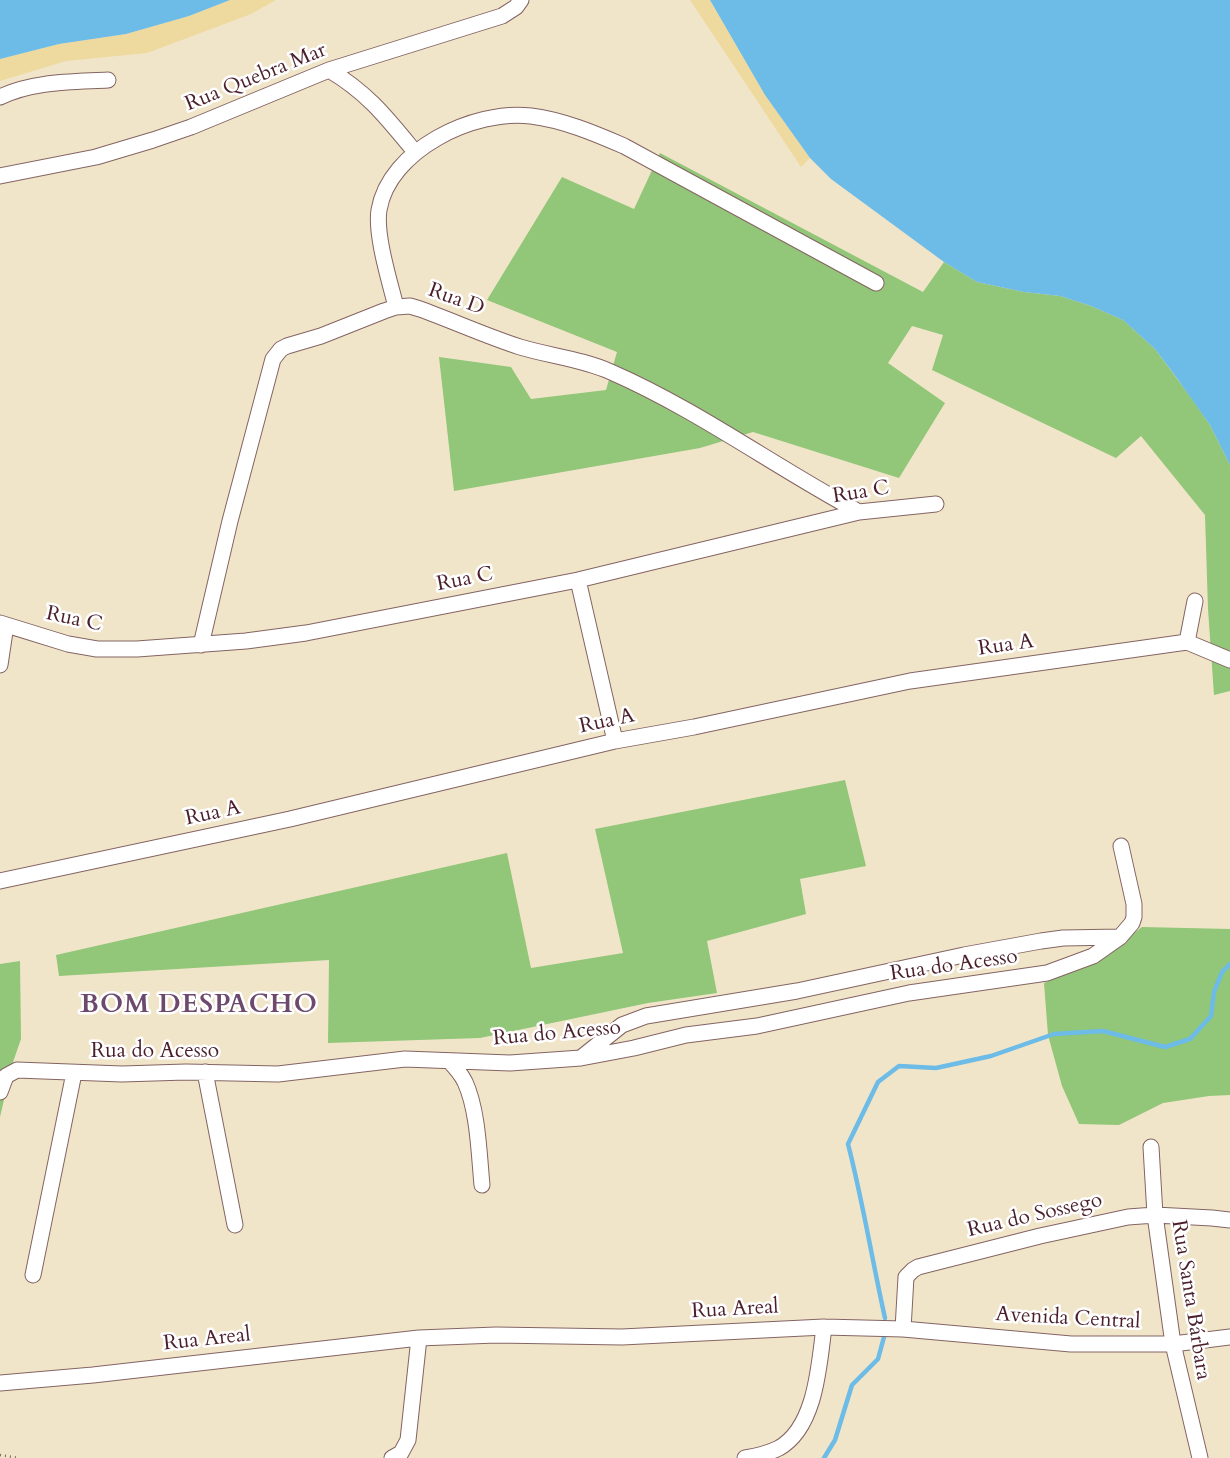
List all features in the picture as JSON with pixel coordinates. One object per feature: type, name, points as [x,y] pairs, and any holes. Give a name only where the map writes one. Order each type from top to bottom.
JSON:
[{"type":"street","name":"Rua Quebra Mar","points":[[0,176],[96,157],[153,140],[191,127],[329,70],[495,19],[510,12],[521,0]]},
{"type":"street","points":[[329,70],[365,95],[415,152]]},
{"type":"street","points":[[0,97],[18,89],[35,85],[108,80]]},
{"type":"street","points":[[396,307],[383,253],[379,212],[388,185],[415,152],[447,134],[482,120],[509,115],[530,116],[568,124],[600,135],[624,146],[876,283]]},
{"type":"street","name":"Rua D","points":[[201,645],[233,511],[273,359],[281,349],[287,346],[321,336],[396,307],[410,306],[518,346],[548,355],[571,358],[610,371],[660,394],[859,512]]},
{"type":"street","name":"Rua C","points":[[3,624],[68,644],[97,649],[137,649],[201,645],[306,633],[578,580],[859,512],[936,504]]},
{"type":"street","points":[[578,580],[616,741]]},
{"type":"street","points":[[1195,601],[1187,642],[1230,660]]},
{"type":"street","points":[[0,665],[3,624]]},
{"type":"street","name":"Rua A","points":[[0,881],[290,819],[616,741],[694,727],[910,681],[1187,642]]},
{"type":"street","name":"Rua do Acesso","points":[[0,1092],[6,1076],[17,1070],[74,1073],[206,1072],[278,1074],[405,1059],[510,1063],[581,1058],[634,1048],[686,1035],[756,1026],[908,993],[1046,974],[1092,956],[1120,937],[1128,929],[1134,916],[1134,904],[1120,846]]},
{"type":"street","points":[[581,1058],[618,1028],[637,1019],[815,987],[1041,940],[1120,937]]},
{"type":"street","points":[[815,987],[820,1012]]},
{"type":"street","points":[[448,1061],[462,1078],[470,1099],[476,1126],[482,1185]]},
{"type":"street","points":[[206,1072],[234,1225]]},
{"type":"street","points":[[33,1275],[74,1073]]},
{"type":"street","name":"Rua Santa Bárbara","points":[[1150,1147],[1154,1215],[1173,1344],[1200,1458]]},
{"type":"street","name":"Rua do Sossego","points":[[903,1329],[905,1283],[909,1273],[918,1267],[1104,1221],[1128,1217],[1154,1215],[1230,1220]]},
{"type":"street","points":[[746,1458],[779,1448],[790,1440],[803,1422],[812,1396],[824,1327]]},
{"type":"street","name":"Rua Areal","points":[[0,1383],[103,1374],[419,1338],[496,1335],[622,1338],[824,1327],[903,1329]]},
{"type":"street","name":"Avenida Central","points":[[903,1329],[1071,1344],[1173,1344],[1230,1337]]},
{"type":"street","points":[[392,1458],[402,1453],[408,1440],[419,1338]]},
{"type":"path","points":[[0,1456],[19,1458]]},
{"type":"green space","points":[[660,153],[923,292],[944,262],[977,282],[1024,292],[1060,296],[1091,306],[1123,320],[1155,349],[1210,425],[1230,465],[1230,691],[1214,695],[1208,609],[1205,515],[1141,436],[1116,458],[932,370],[943,335],[912,326],[888,363],[945,403],[899,478],[753,432],[700,448],[454,491],[439,357],[511,367],[531,399],[606,390],[617,352],[487,300],[562,177],[634,209]]},
{"type":"green space","points":[[845,780],[866,866],[800,879],[806,914],[707,941],[717,993],[648,1003],[480,1038],[328,1043],[329,960],[59,976],[56,955],[507,853],[531,968],[623,953],[595,829]]},
{"type":"green space","points":[[1142,927],[1230,929],[1230,1095],[1163,1103],[1119,1125],[1079,1124],[1062,1086],[1048,1035],[1044,983],[1099,960]]},
{"type":"green space","points":[[20,961],[21,1039],[12,1065],[0,1117],[0,964]]},
{"type":"sand","points":[[230,0],[276,0],[251,14],[147,53],[66,61],[0,81],[0,59],[59,44],[126,34],[189,16]]},
{"type":"sand","points":[[690,0],[710,0],[765,95],[810,158],[801,167]]},
{"type":"water","points":[[0,0],[230,0],[189,16],[126,34],[59,44],[0,59]]},
{"type":"water","points":[[710,0],[1230,0],[1230,465],[1210,425],[1176,377],[1155,349],[1123,320],[1091,306],[1060,296],[1024,292],[977,282],[944,262],[831,179],[810,158],[765,95]]},
{"type":"waterway","points":[[885,1318],[848,1144],[878,1082],[899,1066],[936,1068],[991,1056],[1054,1034],[1103,1031],[1165,1047],[1190,1039],[1211,1016],[1214,992],[1222,972],[1230,964]]},
{"type":"waterway","points":[[824,1458],[835,1440],[852,1385],[878,1359],[884,1337]]},
{"type":"district","name":"BOM DESPACHO","points":[[199,1006]]}]
